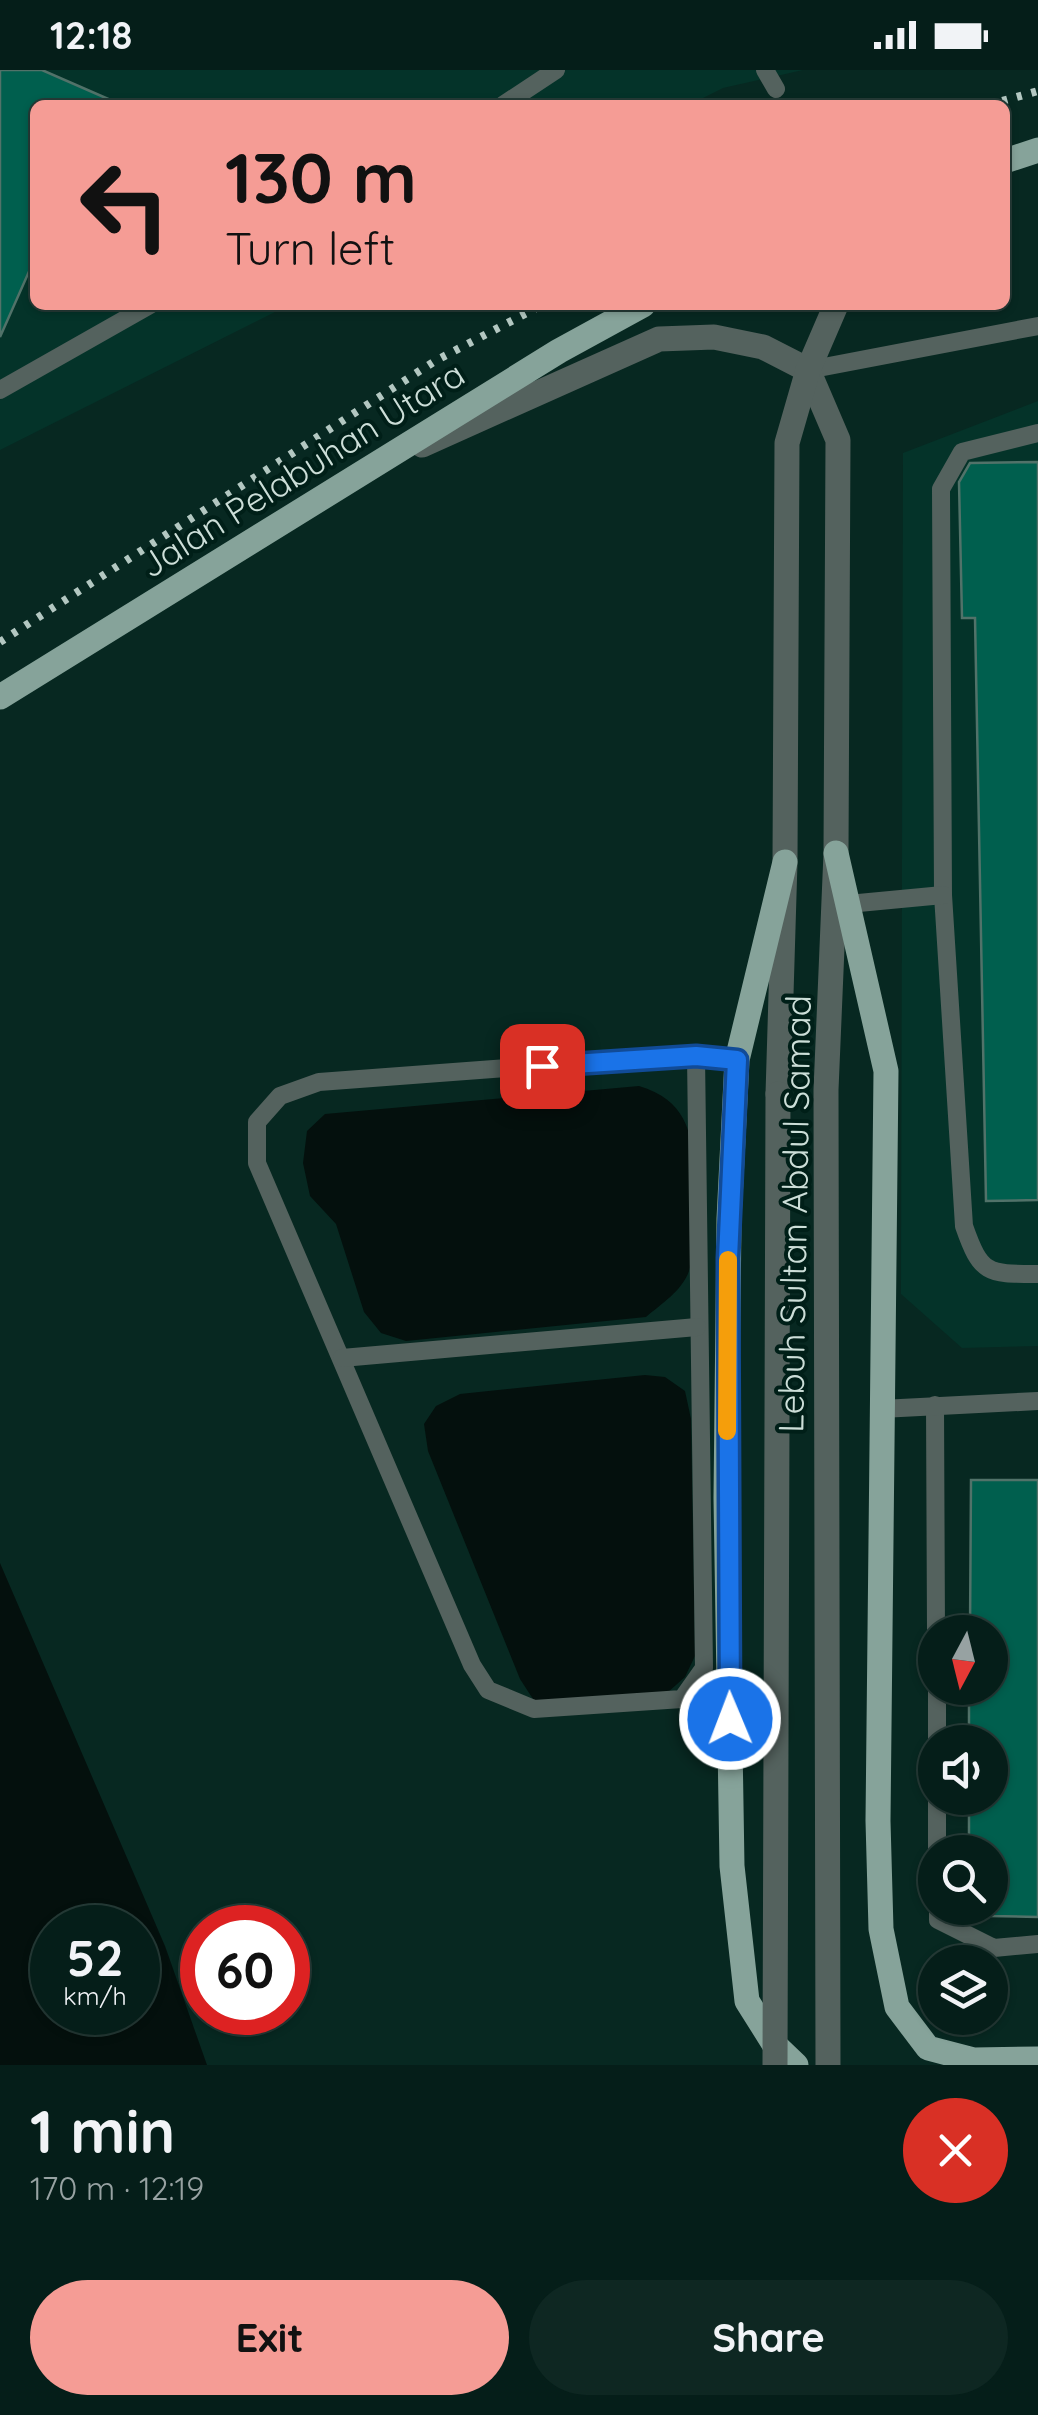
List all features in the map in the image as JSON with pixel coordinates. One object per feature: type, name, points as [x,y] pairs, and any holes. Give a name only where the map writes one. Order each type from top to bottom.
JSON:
[{"type":"main road","points":[[1010,158],[1038,150]]},
{"type":"main road","name":"Jalan Pelabuhan Utara","points":[[0,697],[560,350],[634,310]]},
{"type":"main road","points":[[836,853],[886,1071],[878,1821],[881,1929],[896,2008],[928,2048],[974,2060],[1038,2059]]},
{"type":"main road","points":[[786,862],[737,1060],[729,1218],[726,1498],[732,1866],[747,2000],[774,2044],[796,2065]]},
{"type":"street","name":"Lebuh Sultan Abdul Samad","points":[[775,2065],[778,1094],[786,862],[787,458],[808,370],[834,310]]},
{"type":"street","points":[[377,466],[659,339],[714,337],[764,347],[808,370]]},
{"type":"street","name":"Lebuh Sultan Abdul Samad","points":[[808,370],[838,440],[836,853],[826,1090],[828,2065]]},
{"type":"lane","points":[[511,100],[556,70]]},
{"type":"lane","points":[[765,70],[776,89]]},
{"type":"lane","points":[[0,390],[141,310]]},
{"type":"lane","points":[[808,370],[1038,326]]},
{"type":"lane","points":[[1038,433],[962,452],[941,489],[944,896],[964,1226],[975,1260],[998,1274],[1038,1274]]},
{"type":"lane","points":[[848,904],[944,896]]},
{"type":"lane","points":[[696,1056],[704,1668],[682,1698],[650,1704],[534,1710],[488,1690],[437,1588],[257,1164],[256,1122],[280,1096],[319,1082],[696,1056],[737,1060]]},
{"type":"lane","points":[[342,1358],[697,1327]]},
{"type":"lane","points":[[881,1410],[1038,1402]]},
{"type":"lane","points":[[936,1405],[936,1615]]},
{"type":"lane","points":[[948,1925],[994,1948],[1038,1944]]},
{"type":"shaded area","points":[[0,70],[803,70],[723,88],[699,100],[30,100],[30,310],[279,310],[0,450]]},
{"type":"shaded area","points":[[1038,401],[1038,1346],[962,1348],[901,1294],[903,453]]},
{"type":"shaded area","points":[[639,1086],[675,1107],[685,1121],[693,1156],[690,1265],[686,1278],[670,1297],[646,1317],[406,1341],[381,1333],[364,1312],[336,1224],[310,1196],[303,1163],[307,1131],[325,1114]]},
{"type":"shaded area","points":[[645,1375],[665,1377],[685,1391],[691,1419],[695,1656],[685,1677],[667,1693],[549,1706],[533,1699],[520,1679],[428,1451],[424,1424],[436,1406],[460,1394]]},
{"type":"shaded area","points":[[0,1563],[147,1905],[30,1905],[30,2035],[160,2035],[160,1934],[180,1988],[180,2035],[196,2035],[207,2065],[0,2065]]},
{"type":"building","points":[[0,70],[42,70],[111,100],[30,100],[30,269],[0,337]]},
{"type":"building","points":[[1038,462],[1038,1200],[986,1201],[975,618],[962,618],[959,482],[970,463]]},
{"type":"building","points":[[971,1480],[1038,1480],[1038,1917],[1008,1916],[1008,1835],[969,1835],[969,1815],[1008,1815],[1008,1725],[969,1725],[969,1705],[1008,1705],[1008,1615],[970,1615]]},
{"type":"railway","points":[[1006,100],[1038,91]]},
{"type":"railway","points":[[0,642],[435,361],[532,310]]},
{"type":"slow traffic","points":[[727,1431],[728,1260]]},
{"type":"route","points":[[542,1066],[653,1057],[737,1060],[728,1258],[726,1498],[730,1719]]}]
